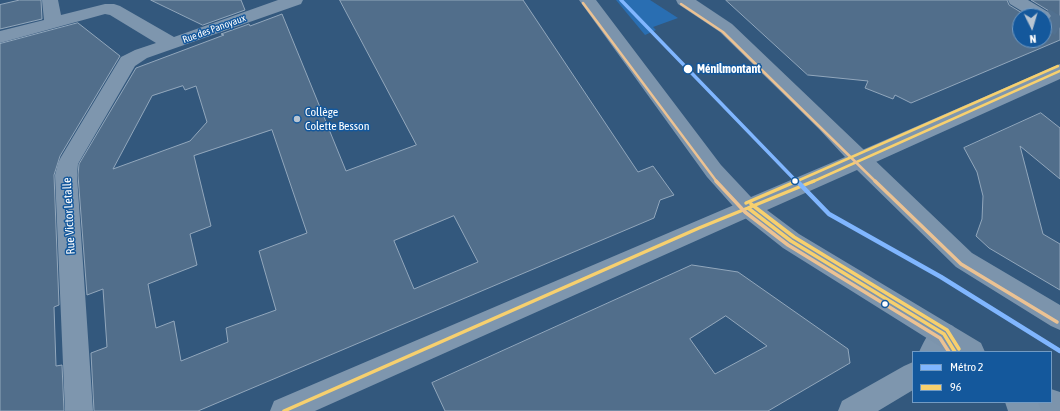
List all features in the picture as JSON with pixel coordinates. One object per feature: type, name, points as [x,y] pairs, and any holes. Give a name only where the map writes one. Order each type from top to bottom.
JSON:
[{"type":"main road","points":[[587,0],[714,171],[748,208],[791,241],[944,346],[967,351]]},
{"type":"main road","points":[[684,0],[726,28],[964,260],[1060,318]]},
{"type":"main road","points":[[748,208],[860,160]]},
{"type":"street","points":[[50,0],[53,22]]},
{"type":"street","points":[[1016,0],[1029,8]]},
{"type":"street","name":"Rue des Panoyaux","points":[[0,37],[97,10],[114,10],[172,44],[285,2]]},
{"type":"street","name":"Rue Victor Letalle","points":[[79,411],[66,175],[68,163],[124,67],[132,58],[172,44]]},
{"type":"street","points":[[860,160],[1060,71]]},
{"type":"street","points":[[284,411],[748,208]]},
{"type":"street","points":[[852,411],[912,376]]},
{"type":"street","points":[[1020,403],[1032,411]]},
{"type":"shaded area","points":[[616,0],[650,0],[678,18],[653,27],[656,30],[645,35]]},
{"type":"building","points":[[20,0],[41,0],[42,19],[0,29],[0,5]]},
{"type":"building","points":[[151,0],[241,0],[245,10],[203,25]]},
{"type":"building","points":[[340,0],[523,0],[638,172],[653,166],[674,195],[660,200],[654,218],[198,411],[94,411],[91,353],[107,347],[103,289],[87,295],[78,175],[79,164],[136,68],[224,35],[221,34],[249,24],[250,26],[282,14],[346,171],[416,145]],"holes":[[[183,86],[185,90],[196,86],[207,122],[190,141],[113,169],[152,96]],[[272,130],[307,233],[259,251],[276,310],[226,328],[228,342],[181,361],[174,321],[156,328],[148,284],[197,265],[190,234],[211,226],[194,156]],[[454,216],[478,262],[414,289],[394,241]]]},
{"type":"building","points":[[726,0],[1007,0],[1009,5],[1014,8],[1012,8],[1012,48],[1041,48],[911,103],[895,95],[893,99],[865,88],[868,81],[808,75]]},
{"type":"building","points":[[1031,0],[1060,0],[1060,40],[1052,43],[1052,8],[1044,8]]},
{"type":"building","points":[[78,23],[120,56],[60,156],[54,175],[59,305],[54,307],[56,366],[62,365],[64,411],[0,411],[0,44]]},
{"type":"building","points":[[1041,113],[1060,128],[1060,179],[1020,146],[1043,234],[1060,244],[1060,290],[989,248],[976,236],[982,219],[983,196],[977,172],[964,148]]},
{"type":"building","points":[[692,265],[738,272],[848,349],[850,363],[768,411],[445,411],[432,383]],"holes":[[[726,316],[767,346],[715,374],[690,339]]]},
{"type":"tunnel","points":[[1052,22],[1060,27]]},
{"type":"metro line","name":"2","points":[[621,0],[829,214],[941,277],[1060,351]]},
{"type":"transit line","points":[[583,3],[710,174],[745,212],[788,245],[940,338],[948,351]]},
{"type":"transit line","points":[[681,4],[723,32],[961,264],[1057,322]]},
{"type":"transit line","points":[[746,203],[1058,66]]},
{"type":"transit line","name":"96","points":[[284,411],[699,228],[784,194],[1060,71]]},
{"type":"transit line","points":[[751,204],[794,237],[947,330],[959,349]]},
{"type":"transit line","name":"96","points":[[748,208],[791,241],[944,334],[954,351]]},
{"type":"place","name":"Ménilmontant","points":[[688,69]]},
{"type":"place","name":"Collège Colette Besson","points":[[297,119]]}]
